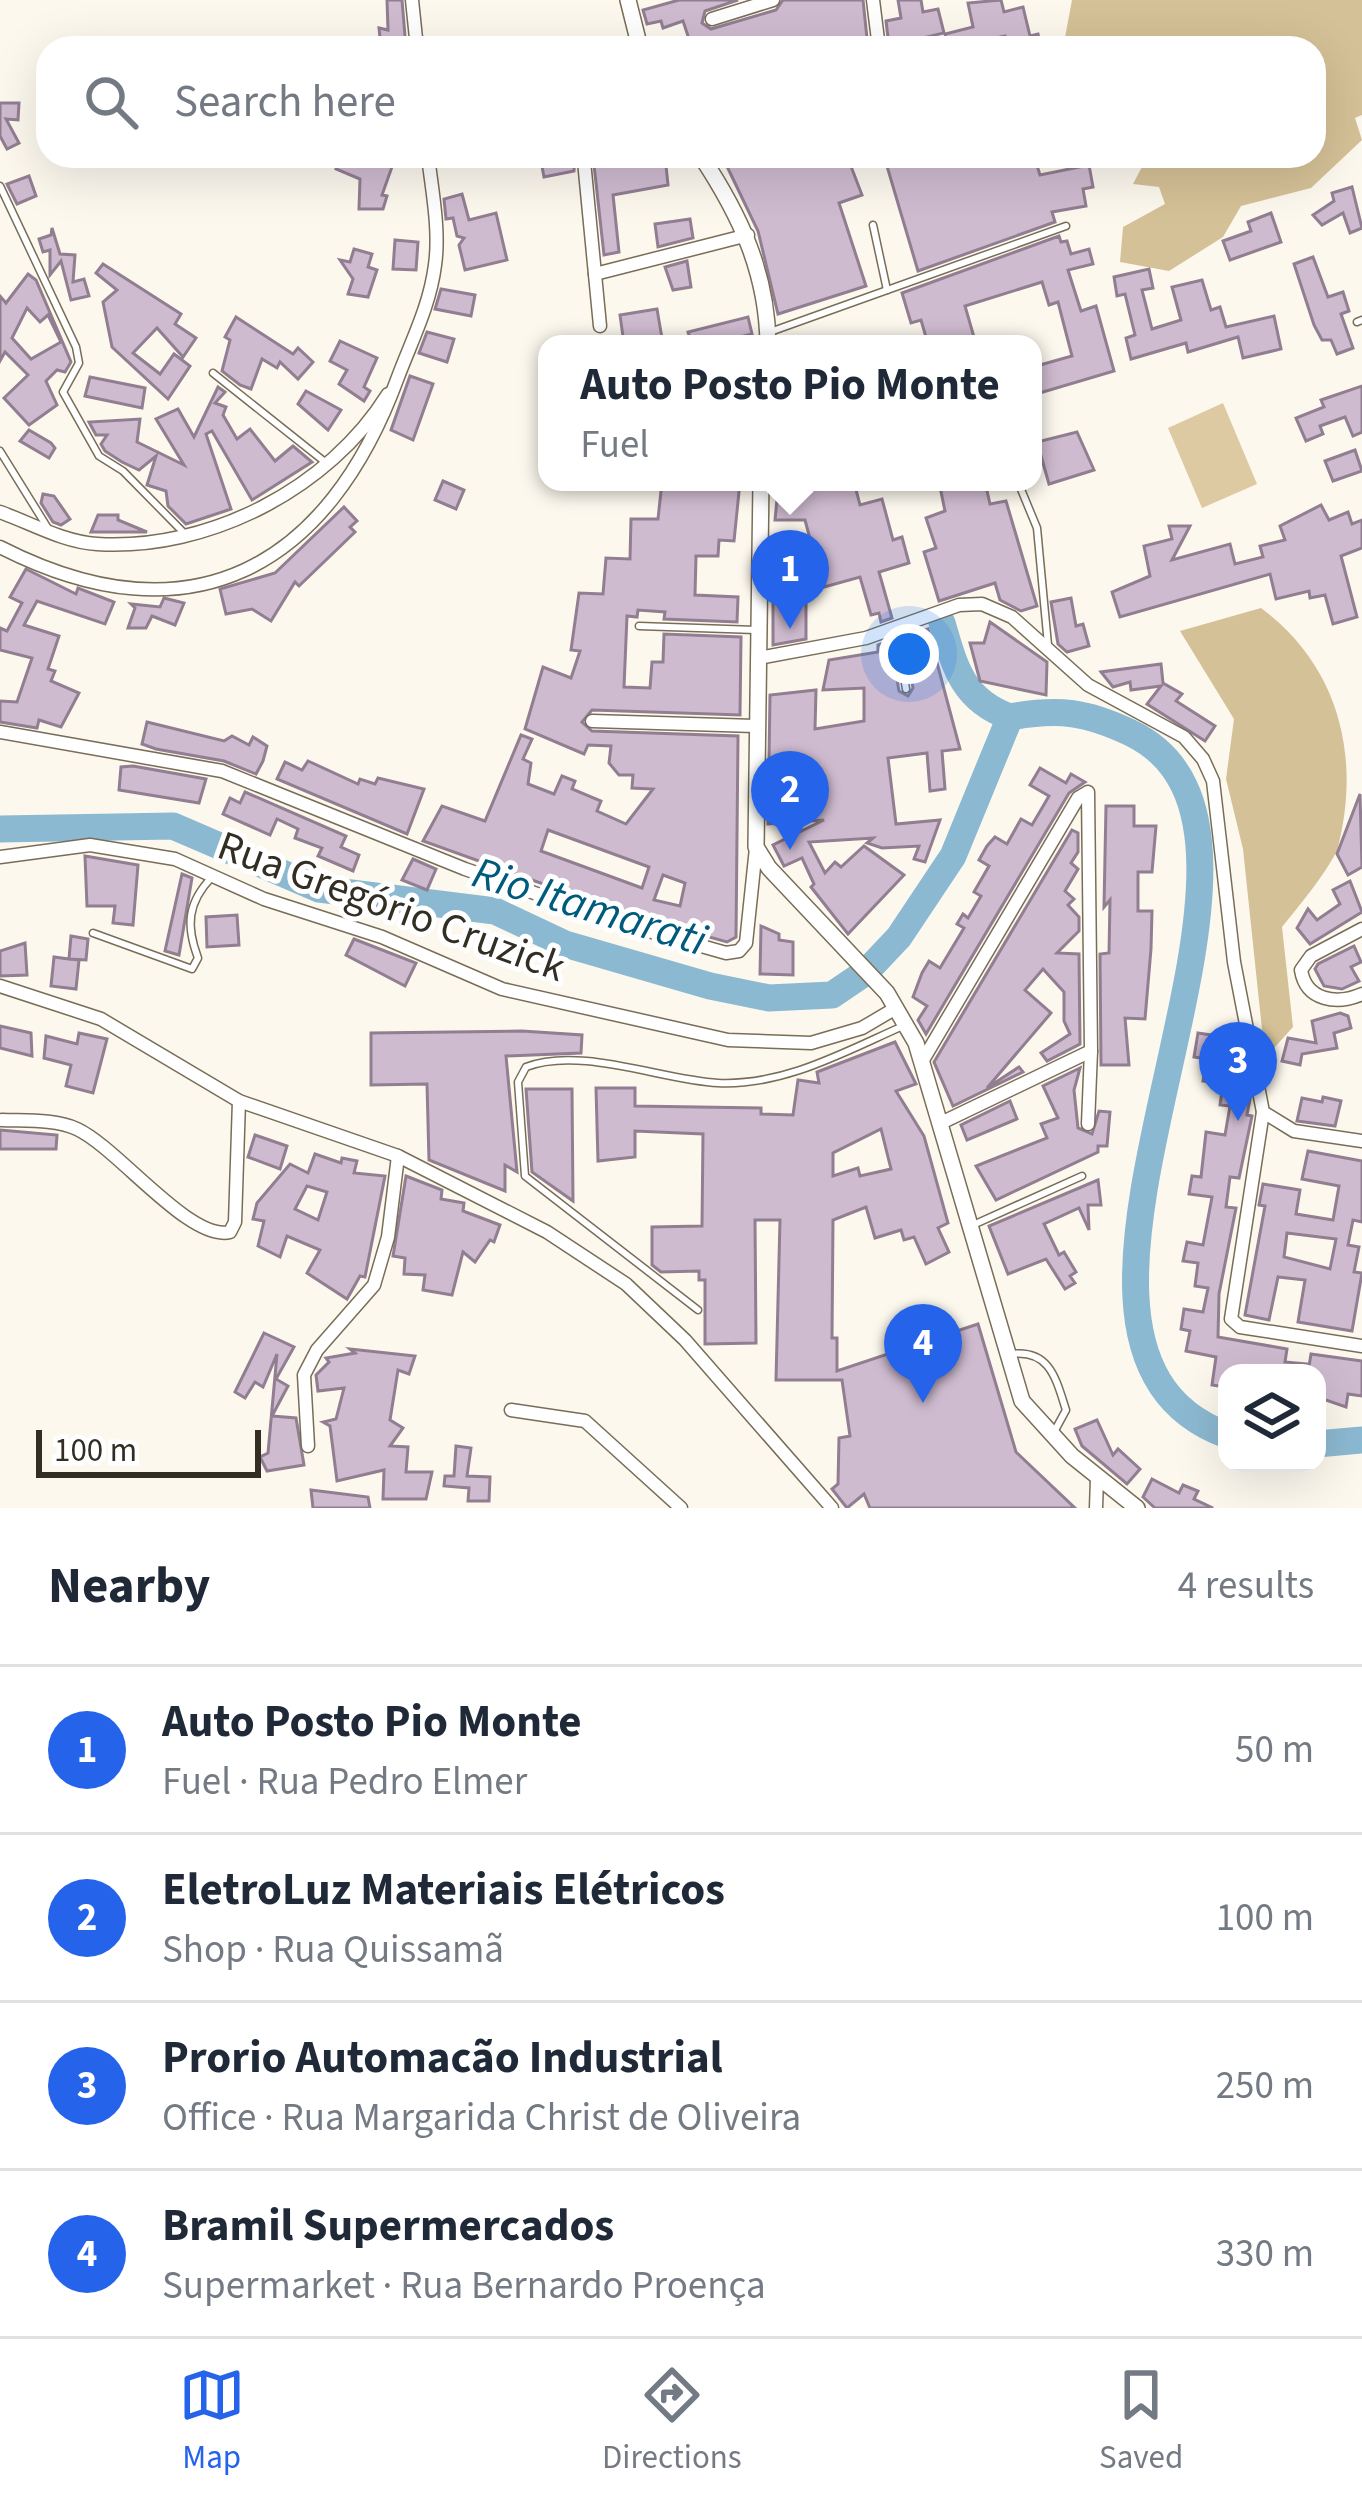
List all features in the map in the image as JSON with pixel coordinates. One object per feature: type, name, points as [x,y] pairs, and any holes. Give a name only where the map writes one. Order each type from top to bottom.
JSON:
[{"type":"street","points":[[412,0],[416,36]]},
{"type":"street","points":[[628,0],[637,36]]},
{"type":"street","points":[[712,19],[773,0]]},
{"type":"street","points":[[873,0],[878,36]]},
{"type":"street","points":[[0,547],[112,590],[185,590],[249,568],[302,532],[341,493],[379,431],[423,316],[436,262],[429,168]]},
{"type":"street","points":[[585,168],[600,326]]},
{"type":"street","points":[[708,168],[748,235],[767,335]]},
{"type":"street","points":[[595,274],[748,235]]},
{"type":"street","points":[[0,512],[95,544],[188,537],[257,507],[328,464],[365,429],[398,377]]},
{"type":"street","points":[[0,732],[222,771],[465,868],[624,925],[726,953],[739,952],[748,935],[756,847],[761,491]]},
{"type":"street","points":[[759,658],[896,628],[959,605],[982,604],[1012,617],[1088,685],[1184,737],[1203,759],[1220,819],[1234,962],[1263,1112],[1231,1319],[1240,1327],[1362,1346]]},
{"type":"street","points":[[592,722],[755,725]]},
{"type":"street","points":[[923,1060],[1078,799],[1088,792],[1088,1124]]},
{"type":"street","name":"Rua Gregório Cruzick","points":[[0,857],[90,845],[135,849],[214,874],[264,899],[382,937],[502,989],[687,1032],[769,1045],[811,1043],[862,1028],[892,1001]]},
{"type":"street","points":[[756,847],[769,868],[892,1001],[923,1060],[1022,1401],[1051,1437],[1137,1508]]},
{"type":"street","points":[[1362,929],[1312,956],[1301,970],[1306,987],[1324,998],[1347,1001],[1362,994]]},
{"type":"street","points":[[0,986],[101,1019],[239,1101],[398,1156],[478,1193],[626,1284],[685,1340],[795,1472],[832,1508]]},
{"type":"street","points":[[944,1122],[1091,1051]]},
{"type":"street","points":[[2,1120],[76,1129],[173,1202],[196,1227],[218,1235],[230,1232],[235,1222],[239,1101]]},
{"type":"street","points":[[1263,1112],[1294,1131],[1362,1141]]},
{"type":"street","points":[[308,1446],[304,1375],[317,1350],[374,1285],[388,1237],[398,1156]]},
{"type":"street","points":[[511,1410],[585,1421],[681,1508]]},
{"type":"street","points":[[1096,1508],[1097,1478]]},
{"type":"lane","points":[[0,187],[76,346],[79,363],[63,392],[99,456],[123,471],[188,537]]},
{"type":"lane","points":[[873,226],[886,290]]},
{"type":"lane","points":[[775,335],[1066,226]]},
{"type":"lane","points":[[213,373],[328,464]]},
{"type":"lane","points":[[0,451],[49,531]]},
{"type":"lane","points":[[1022,491],[1036,528],[1048,645]]},
{"type":"lane","points":[[640,626],[759,630]]},
{"type":"lane","points":[[896,628],[906,689]]},
{"type":"lane","points":[[93,933],[191,969],[198,958],[188,927],[190,911],[214,874]]},
{"type":"lane","points":[[698,1310],[525,1176],[518,1082],[526,1067],[613,1065],[716,1083],[746,1082],[796,1071],[906,1025]]},
{"type":"lane","points":[[969,1226],[1082,1176]]},
{"type":"lane","points":[[1006,1355],[1026,1352],[1050,1365],[1066,1410],[1051,1437]]},
{"type":"shaded area","points":[[1072,0],[1362,0],[1362,115],[1355,118],[1362,140],[1311,188],[1241,206],[1223,237],[1169,271],[1120,262],[1123,227],[1165,204],[1159,187],[1133,184],[1141,168],[1326,168],[1326,36],[1065,36]]},
{"type":"shaded area","points":[[1223,403],[1257,484],[1202,508],[1168,428]]},
{"type":"shaded area","points":[[1261,608],[1288,631],[1326,686],[1345,748],[1347,782],[1337,851],[1282,927],[1293,1027],[1265,1058],[1243,849],[1226,779],[1234,719],[1180,631]]},
{"type":"building","points":[[387,0],[402,0],[405,36],[380,36],[379,28],[388,30]]},
{"type":"building","points":[[679,0],[738,0],[705,11],[702,23],[711,29],[776,10],[783,0],[863,0],[867,36],[688,36],[683,21],[663,28],[661,21],[647,24],[643,10]]},
{"type":"building","points":[[898,0],[921,0],[923,12],[938,9],[944,33],[888,36],[886,21],[901,18]]},
{"type":"building","points":[[1001,0],[1004,12],[1023,7],[1030,36],[945,36],[973,27],[968,3]]},
{"type":"building","points":[[0,103],[19,103],[18,120],[6,119],[19,143],[7,149],[0,136]]},
{"type":"building","points":[[392,168],[382,195],[387,196],[383,209],[359,209],[360,179],[336,169]]},
{"type":"building","points":[[542,168],[574,168],[574,171],[544,177]]},
{"type":"building","points":[[594,168],[666,168],[668,185],[613,195],[619,252],[604,255]]},
{"type":"building","points":[[728,168],[852,168],[862,195],[839,203],[866,286],[778,314],[758,231]]},
{"type":"building","points":[[888,168],[1038,168],[1040,175],[1090,168],[1093,187],[1083,189],[1086,206],[1052,212],[1055,222],[918,271]]},
{"type":"building","points":[[29,176],[36,196],[17,204],[7,184]]},
{"type":"building","points":[[1352,187],[1362,228],[1350,233],[1343,213],[1322,225],[1313,215],[1334,201],[1332,193]]},
{"type":"building","points":[[462,194],[469,220],[496,213],[507,260],[465,270],[459,245],[464,238],[457,236],[453,218],[446,219],[444,199]]},
{"type":"building","points":[[1271,213],[1281,242],[1230,260],[1223,241],[1251,231],[1248,222]]},
{"type":"building","points":[[690,219],[693,238],[658,247],[655,224]]},
{"type":"building","points":[[52,228],[60,254],[75,255],[73,282],[84,279],[89,296],[71,300],[61,261],[50,275],[50,250],[43,252],[39,239],[51,235]]},
{"type":"building","points":[[1059,236],[1061,242],[1067,241],[1071,254],[1089,249],[1093,264],[1068,270],[1081,311],[1096,306],[1114,371],[1042,392],[1042,364],[1072,356],[1058,302],[1049,305],[1042,282],[965,306],[973,335],[925,335],[921,320],[911,323],[902,293]]},
{"type":"building","points":[[395,240],[418,242],[416,270],[393,269]]},
{"type":"building","points":[[354,249],[372,254],[368,267],[377,270],[368,297],[348,294],[353,279],[340,260],[350,262]]},
{"type":"building","points":[[1313,257],[1328,297],[1343,292],[1349,311],[1341,314],[1353,348],[1337,354],[1331,340],[1322,340],[1314,325],[1294,264]]},
{"type":"building","points":[[687,261],[691,287],[673,290],[665,267]]},
{"type":"building","points":[[103,264],[181,314],[175,324],[196,338],[183,357],[157,328],[133,353],[160,374],[174,354],[190,366],[168,399],[112,347],[103,302],[117,290],[96,273]]},
{"type":"building","points":[[1149,269],[1153,288],[1142,290],[1152,329],[1181,320],[1172,287],[1202,280],[1211,310],[1220,307],[1226,327],[1274,316],[1281,349],[1243,358],[1238,337],[1188,352],[1186,343],[1131,359],[1126,338],[1135,335],[1125,294],[1117,296],[1114,277]]},
{"type":"building","points":[[28,274],[36,280],[71,362],[65,372],[57,370],[46,381],[57,405],[29,425],[4,398],[28,375],[5,352],[0,361],[0,296],[6,303]],"holes":[[[27,308],[40,322],[48,315],[61,342],[31,359],[12,338]]]},
{"type":"building","points":[[441,289],[475,295],[471,316],[435,309]]},
{"type":"building","points":[[657,309],[661,335],[623,335],[620,315]]},
{"type":"building","points":[[236,317],[293,354],[298,348],[313,362],[298,379],[280,362],[277,368],[262,359],[251,389],[240,385],[222,371],[230,340],[225,337]]},
{"type":"building","points":[[748,317],[752,334],[689,335]]},
{"type":"building","points":[[427,332],[454,339],[447,362],[419,353]]},
{"type":"building","points":[[340,341],[377,358],[364,387],[370,391],[364,401],[339,384],[347,370],[330,361]]},
{"type":"building","points":[[410,376],[433,384],[413,440],[391,430]]},
{"type":"building","points":[[90,377],[145,388],[142,408],[85,396]]},
{"type":"building","points":[[1362,386],[1362,432],[1353,436],[1345,417],[1320,426],[1323,434],[1306,441],[1296,418],[1324,407],[1321,400]]},
{"type":"building","points":[[218,387],[225,392],[215,403],[226,407],[223,415],[237,439],[250,429],[275,461],[293,446],[312,462],[252,500],[212,431],[206,434],[231,509],[186,524],[168,506],[166,491],[147,485],[156,456],[139,470],[122,462],[105,451],[101,444],[107,435],[96,435],[89,422],[140,419],[137,442],[184,465],[156,419],[178,409],[194,437]]},
{"type":"building","points":[[306,391],[341,410],[328,430],[298,404]]},
{"type":"building","points":[[29,430],[55,448],[49,458],[20,441]]},
{"type":"building","points":[[1077,432],[1094,470],[1049,484],[1042,441]]},
{"type":"building","points":[[1355,450],[1362,471],[1333,481],[1325,461]]},
{"type":"building","points":[[443,481],[464,490],[456,509],[435,500]]},
{"type":"building","points":[[661,491],[739,491],[734,541],[719,540],[718,556],[696,556],[695,595],[738,597],[737,622],[664,619],[665,612],[638,610],[637,617],[627,616],[624,687],[650,688],[652,662],[663,662],[664,634],[741,637],[740,715],[592,710],[582,722],[592,731],[738,736],[736,937],[727,942],[627,914],[423,841],[442,806],[485,821],[521,735],[532,739],[523,759],[531,763],[528,784],[554,794],[562,776],[575,781],[572,789],[601,801],[597,811],[626,824],[653,789],[632,788],[633,775],[619,775],[609,763],[611,746],[588,745],[584,754],[525,729],[543,667],[571,678],[580,651],[571,650],[579,593],[603,594],[606,558],[630,559],[631,519],[658,519]],"holes":[[[548,830],[649,867],[642,888],[541,851]],[[663,875],[685,883],[680,906],[654,900]]]},
{"type":"building","points":[[778,491],[856,491],[860,505],[882,499],[893,540],[902,537],[909,563],[879,572],[892,618],[881,622],[879,613],[871,615],[860,577],[806,592],[806,639],[773,645],[773,548],[813,550],[805,520],[775,520]]},
{"type":"building","points":[[941,491],[987,491],[990,504],[1006,501],[1037,606],[1021,611],[1000,600],[995,583],[939,601],[924,552],[936,548],[926,518],[945,511]]},
{"type":"building","points":[[43,494],[54,496],[70,519],[61,525],[53,522],[41,503]]},
{"type":"building","points":[[1321,505],[1329,520],[1348,512],[1352,524],[1362,520],[1362,548],[1341,556],[1357,617],[1333,624],[1325,595],[1310,598],[1309,591],[1276,599],[1270,574],[1120,617],[1112,592],[1150,576],[1144,546],[1172,539],[1169,526],[1190,526],[1172,560],[1230,544],[1235,564],[1263,557],[1260,546],[1285,540],[1280,526]]},
{"type":"building","points":[[344,507],[357,521],[350,527],[355,532],[299,586],[295,582],[271,621],[252,609],[226,614],[220,589],[275,573]]},
{"type":"building","points":[[98,515],[118,515],[118,520],[147,532],[91,532]]},
{"type":"building","points":[[26,569],[76,594],[78,588],[114,602],[105,624],[37,601],[24,625],[59,636],[48,669],[55,671],[51,681],[79,693],[61,727],[39,720],[37,728],[0,722],[0,701],[17,702],[32,658],[0,650],[0,628],[7,631],[22,603],[10,597]]},
{"type":"building","points":[[164,598],[184,603],[175,625],[152,616],[146,628],[128,628],[135,608],[131,604],[160,607]]},
{"type":"building","points":[[1071,598],[1076,626],[1083,624],[1089,646],[1067,652],[1058,644],[1051,602]]},
{"type":"building","points":[[990,622],[1047,662],[1046,695],[980,681],[970,643],[984,643]]},
{"type":"building","points":[[928,629],[960,749],[942,751],[945,789],[930,791],[927,753],[888,758],[896,824],[940,820],[925,862],[914,859],[919,846],[882,848],[867,843],[873,838],[809,842],[825,873],[835,862],[841,867],[864,846],[904,875],[848,934],[811,887],[814,884],[802,858],[784,866],[773,845],[824,820],[768,824],[770,695],[816,690],[815,729],[864,721],[864,688],[823,690],[829,660],[878,652],[878,645],[890,640],[899,691],[908,696],[913,688],[905,636]]},
{"type":"building","points":[[1161,664],[1163,683],[1182,694],[1176,701],[1215,726],[1205,741],[1147,704],[1161,686],[1131,690],[1130,682],[1113,687],[1101,672]]},
{"type":"building","points":[[147,722],[224,741],[232,736],[249,745],[253,737],[267,746],[263,761],[256,774],[224,761],[156,749],[142,744]]},
{"type":"building","points":[[308,761],[358,784],[360,779],[375,784],[378,778],[424,789],[407,834],[277,779],[285,762],[302,770]]},
{"type":"building","points":[[121,767],[206,779],[199,803],[119,790]]},
{"type":"building","points":[[1040,768],[1066,783],[1071,774],[1085,782],[1069,793],[926,1034],[918,1020],[927,1006],[913,997],[922,973],[929,961],[940,968],[964,928],[957,924],[963,914],[968,918],[981,896],[974,892],[989,866],[979,860],[987,846],[995,837],[1007,844],[1021,819],[1032,825],[1049,796],[1030,785]]},
{"type":"building","points":[[245,792],[346,836],[341,847],[359,855],[353,871],[318,856],[322,848],[295,838],[298,829],[277,819],[270,835],[223,814],[230,798],[240,803]]},
{"type":"building","points":[[1360,794],[1362,867],[1348,875],[1337,854]]},
{"type":"building","points":[[1106,806],[1134,806],[1134,826],[1156,826],[1152,872],[1138,872],[1138,911],[1152,911],[1151,949],[1145,1019],[1125,1018],[1129,1065],[1101,1065],[1100,954],[1109,953],[1110,900],[1104,907]]},
{"type":"building","points":[[1072,830],[1078,833],[1078,852],[1071,863],[1078,869],[1065,891],[1074,899],[1068,905],[1079,917],[1079,931],[1057,953],[1079,954],[1080,1044],[1047,1061],[1041,1053],[1070,1034],[1064,1021],[1064,992],[1043,969],[1025,990],[1051,1013],[987,1088],[1019,1067],[1023,1072],[953,1106],[934,1062]]},
{"type":"building","points":[[85,856],[138,865],[133,925],[113,923],[115,906],[87,906]]},
{"type":"building","points":[[413,859],[436,869],[427,890],[402,880]]},
{"type":"building","points":[[182,874],[192,878],[179,955],[165,951]]},
{"type":"building","points":[[1350,881],[1362,912],[1310,944],[1297,928],[1308,909],[1317,920],[1340,904],[1333,890]]},
{"type":"building","points":[[237,915],[239,945],[207,947],[206,917]]},
{"type":"building","points":[[761,926],[779,934],[779,940],[793,942],[793,975],[760,974]]},
{"type":"building","points":[[71,936],[88,939],[86,960],[70,959],[79,960],[76,989],[51,986],[54,957],[69,959]]},
{"type":"building","points":[[354,939],[416,963],[405,986],[346,955]]},
{"type":"building","points":[[25,943],[27,975],[0,976],[0,951]]},
{"type":"building","points":[[1354,946],[1361,962],[1351,967],[1359,981],[1342,989],[1324,986],[1315,969],[1318,964]]},
{"type":"building","points":[[1340,1013],[1348,1016],[1351,1028],[1334,1033],[1337,1048],[1302,1054],[1300,1065],[1282,1061],[1288,1038],[1316,1043],[1312,1021]]},
{"type":"building","points":[[0,1026],[31,1033],[32,1056],[0,1048]]},
{"type":"building","points":[[79,1033],[107,1039],[93,1093],[66,1086],[71,1065],[44,1058],[46,1036],[77,1044]]},
{"type":"building","points":[[371,1033],[582,1035],[581,1053],[506,1056],[517,1172],[505,1165],[505,1191],[429,1160],[427,1084],[371,1085]]},
{"type":"building","points":[[1198,1033],[1238,1039],[1250,1099],[1247,1115],[1252,1116],[1239,1178],[1230,1177],[1226,1207],[1236,1208],[1219,1294],[1218,1337],[1287,1349],[1285,1362],[1308,1364],[1218,1364],[1218,1386],[1212,1385],[1216,1357],[1186,1351],[1190,1331],[1181,1329],[1184,1309],[1203,1312],[1208,1288],[1195,1286],[1198,1263],[1183,1261],[1187,1242],[1203,1245],[1212,1197],[1189,1194],[1192,1176],[1201,1177],[1206,1132],[1225,1135],[1230,1106],[1220,1105],[1223,1084],[1203,1081],[1207,1059],[1194,1057]]},
{"type":"building","points":[[895,1042],[916,1084],[896,1091],[924,1136],[948,1223],[938,1228],[949,1252],[926,1264],[914,1237],[904,1240],[901,1230],[875,1238],[866,1207],[833,1220],[832,1338],[837,1338],[837,1371],[978,1324],[1016,1452],[1075,1508],[870,1508],[864,1494],[847,1508],[832,1489],[838,1484],[839,1438],[850,1436],[842,1380],[776,1380],[780,1220],[755,1220],[756,1343],[705,1344],[705,1280],[699,1280],[699,1271],[661,1272],[652,1265],[652,1227],[702,1226],[703,1134],[635,1131],[635,1157],[598,1161],[596,1088],[635,1088],[635,1106],[761,1108],[761,1114],[793,1115],[798,1080],[819,1083],[817,1072]],"holes":[[[881,1129],[891,1169],[860,1176],[858,1168],[833,1176],[833,1153]]]},
{"type":"building","points":[[1080,1068],[1074,1090],[1078,1128],[1092,1134],[1099,1111],[1110,1112],[1107,1146],[1098,1146],[1098,1152],[996,1200],[976,1166],[1047,1138],[1041,1124],[1058,1118],[1043,1086]]},
{"type":"building","points":[[526,1089],[572,1089],[573,1201],[532,1172]]},
{"type":"building","points":[[1323,1097],[1341,1101],[1335,1126],[1297,1121],[1302,1098],[1322,1102]]},
{"type":"building","points":[[1010,1101],[1017,1119],[967,1140],[961,1125]]},
{"type":"building","points":[[0,1130],[57,1135],[56,1149],[0,1149]]},
{"type":"building","points":[[255,1135],[287,1146],[280,1169],[248,1157]]},
{"type":"building","points":[[1308,1151],[1362,1161],[1362,1222],[1353,1220],[1348,1245],[1359,1247],[1354,1272],[1362,1273],[1352,1331],[1298,1322],[1305,1280],[1278,1277],[1269,1320],[1245,1315],[1265,1206],[1259,1205],[1263,1184],[1300,1190],[1296,1214],[1333,1220],[1339,1186],[1302,1179]],"holes":[[[1287,1233],[1336,1239],[1330,1269],[1284,1257]]]},
{"type":"building","points":[[315,1154],[341,1163],[342,1158],[357,1161],[354,1173],[385,1176],[365,1277],[360,1276],[347,1299],[307,1273],[320,1250],[287,1236],[280,1257],[258,1246],[264,1221],[253,1219],[257,1203],[290,1164],[308,1173]],"holes":[[[307,1186],[327,1192],[318,1220],[295,1209]]]},
{"type":"building","points":[[406,1176],[442,1190],[441,1199],[464,1203],[463,1211],[500,1225],[494,1242],[490,1240],[475,1262],[463,1252],[452,1295],[423,1290],[425,1275],[404,1274],[405,1258],[393,1256]]},
{"type":"building","points":[[1098,1180],[1101,1205],[1088,1205],[1089,1230],[1079,1208],[1044,1224],[1059,1255],[1064,1252],[1076,1272],[1070,1276],[1075,1283],[1065,1289],[1046,1259],[1008,1274],[989,1226]]},
{"type":"building","points":[[264,1333],[294,1347],[276,1379],[288,1386],[272,1416],[296,1418],[304,1465],[267,1471],[260,1457],[268,1453],[277,1354],[263,1387],[255,1382],[245,1398],[235,1392]]},
{"type":"building","points":[[350,1349],[415,1356],[409,1374],[398,1370],[390,1420],[403,1428],[390,1446],[408,1447],[406,1472],[432,1472],[426,1499],[383,1499],[384,1470],[337,1481],[330,1426],[323,1422],[336,1419],[344,1388],[318,1391],[316,1375],[329,1362],[326,1358],[355,1353]]},
{"type":"building","points":[[1311,1354],[1362,1361],[1362,1396],[1348,1394],[1346,1407],[1326,1400],[1326,1364],[1309,1364]]},
{"type":"building","points":[[1097,1420],[1113,1455],[1118,1449],[1140,1469],[1127,1484],[1082,1446],[1075,1429]]},
{"type":"building","points":[[456,1446],[471,1448],[467,1476],[490,1477],[489,1501],[468,1501],[469,1488],[444,1486],[445,1476],[454,1476]]},
{"type":"building","points":[[1152,1479],[1179,1493],[1183,1485],[1198,1491],[1194,1499],[1213,1508],[1155,1508],[1143,1497]]},
{"type":"building","points":[[311,1490],[368,1497],[370,1508],[313,1508]]},
{"type":"waterway","name":"Rio Itamarati","points":[[942,623],[957,668],[971,692],[1010,717]]},
{"type":"waterway","name":"Rio Itamarati","points":[[0,829],[173,826],[319,889],[495,911],[565,944],[710,986],[769,998],[832,995],[866,972],[899,937],[953,856],[1010,717],[1072,714],[1131,733],[1185,789],[1200,873],[1188,976],[1142,1200],[1136,1302],[1160,1383],[1218,1428]]},
{"type":"waterway","name":"Rio Itamarati","points":[[1326,1443],[1362,1440]]},
{"type":"place","name":"Auto Posto Pio Monte","points":[[790,629]]},
{"type":"place","name":"EletroLuz Materiais Elétricos","points":[[790,850]]},
{"type":"place","name":"Prorio Automacão Industrial","points":[[1238,1121]]},
{"type":"place","name":"Bramil Supermercados","points":[[923,1403]]}]
